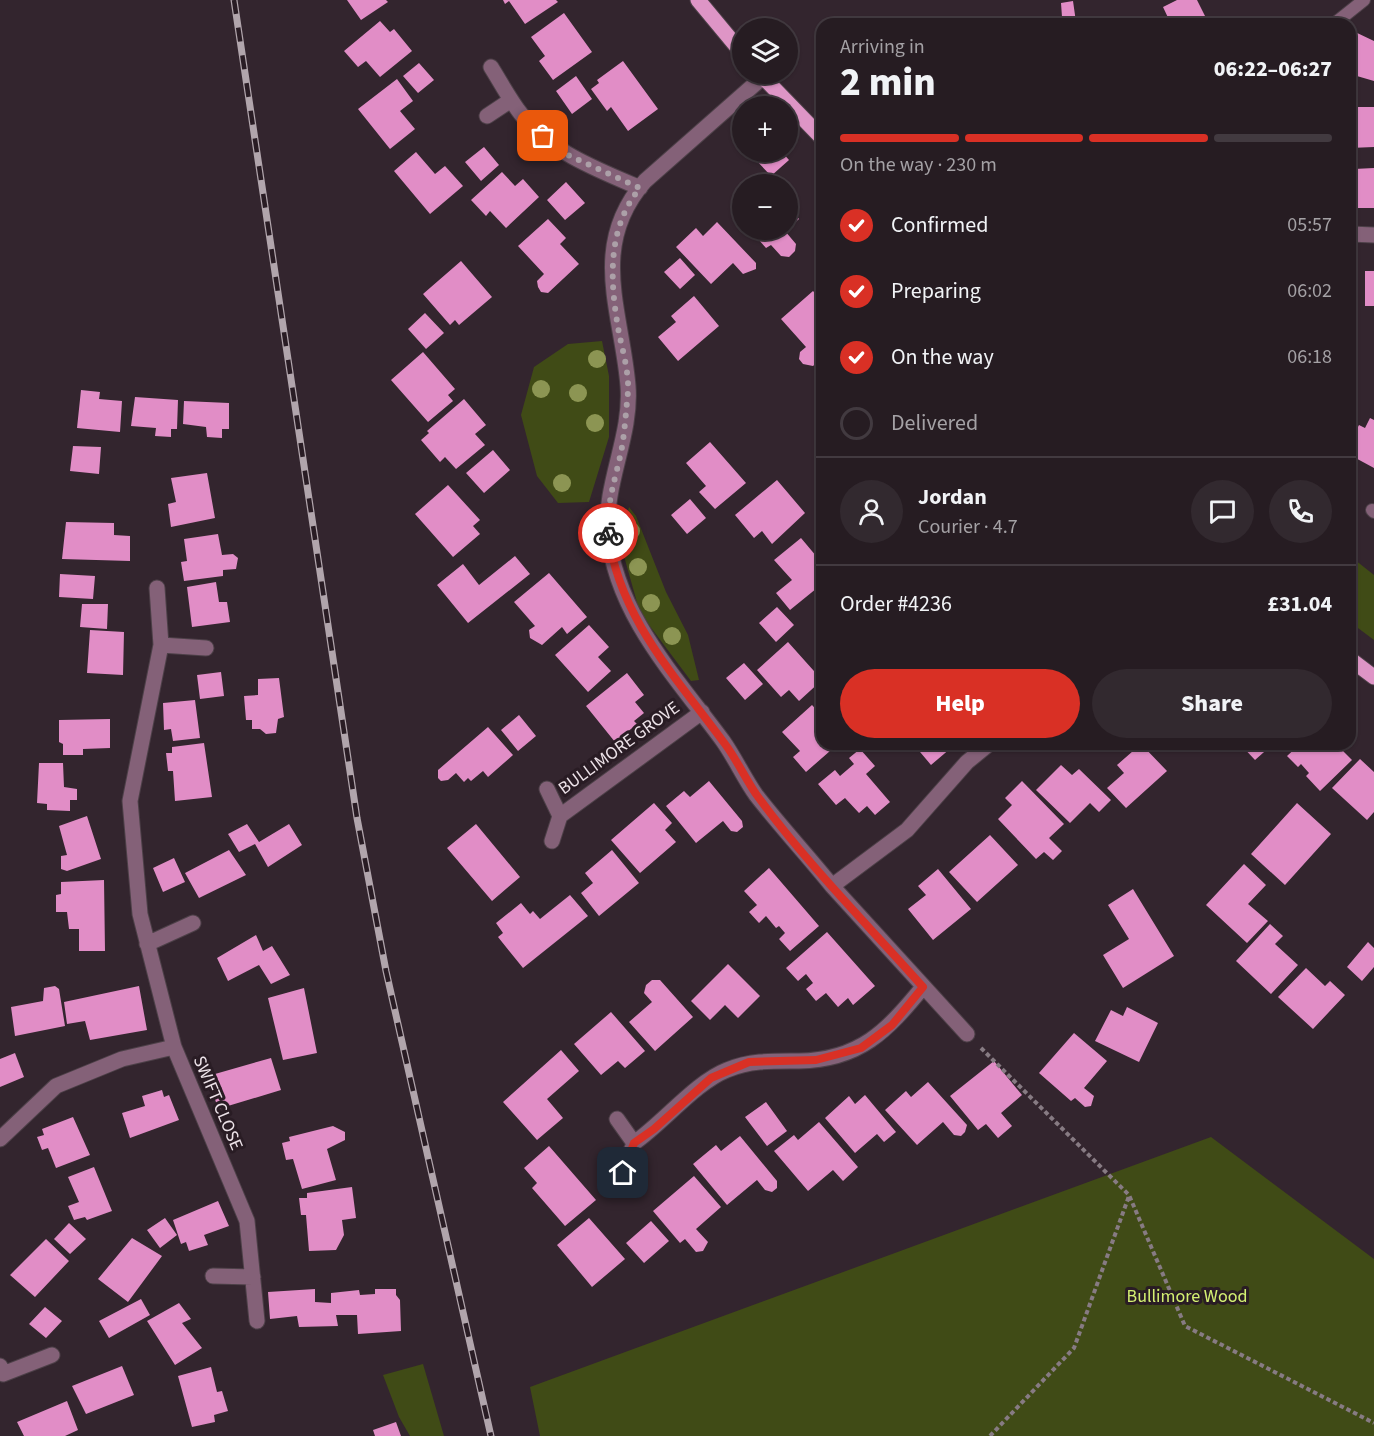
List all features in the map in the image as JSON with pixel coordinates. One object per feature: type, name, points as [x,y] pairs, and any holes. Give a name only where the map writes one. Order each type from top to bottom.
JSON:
[{"type":"main road","points":[[698,0],[732,41]]},
{"type":"main road","points":[[771,84],[816,132]]},
{"type":"main road","points":[[1356,664],[1374,677]]},
{"type":"street","points":[[491,67],[512,100],[536,129],[568,155],[640,188]]},
{"type":"street","name":"BULLIMORE GROVE","points":[[752,84],[640,188],[626,210],[620,225],[612,270],[613,297],[628,388],[622,448],[609,493],[609,541],[614,571],[631,613],[731,752],[756,794],[832,886],[967,1034]]},
{"type":"street","points":[[487,116],[512,100]]},
{"type":"street","points":[[1356,234],[1374,235]]},
{"type":"street","name":"SWIFT CLOSE","points":[[157,588],[161,645],[130,801],[140,914],[174,1047],[247,1221],[257,1321]]},
{"type":"street","points":[[161,645],[206,648]]},
{"type":"street","name":"BULLIMORE GROVE","points":[[552,841],[560,816],[702,712]]},
{"type":"street","points":[[832,886],[907,830],[967,762],[982,750]]},
{"type":"street","name":"BULLIMORE GROVE","points":[[547,789],[560,816]]},
{"type":"street","points":[[147,944],[193,923]]},
{"type":"street","points":[[623,1173],[634,1143],[654,1129],[711,1078],[749,1062],[832,1058],[861,1048],[892,1025],[923,987]]},
{"type":"street","points":[[0,1139],[56,1086],[122,1059],[174,1047]]},
{"type":"street","points":[[617,1119],[634,1143]]},
{"type":"street","points":[[213,1276],[253,1277]]},
{"type":"street","points":[[1,1372],[52,1355]]},
{"type":"lane","points":[[1342,18],[1364,0]]},
{"type":"path","points":[[967,1034],[1129,1195],[1185,1326],[1374,1423]]},
{"type":"path","points":[[990,1436],[1074,1348],[1129,1195]]},
{"type":"green space","points":[[602,341],[609,376],[609,437],[589,502],[558,503],[537,476],[521,415],[534,367],[568,344]]},
{"type":"green space","points":[[629,507],[636,516],[666,592],[688,635],[699,680],[691,681],[640,613],[620,542]]},
{"type":"green space","points":[[1356,561],[1374,575],[1374,640],[1356,626]]},
{"type":"green space","name":"Bullimore Wood","points":[[1211,1137],[1374,1259],[1374,1436],[540,1436],[530,1387]]},
{"type":"green space","points":[[423,1364],[444,1436],[410,1436],[399,1417],[383,1375]]},
{"type":"building","points":[[347,0],[386,0],[388,2],[361,20]]},
{"type":"building","points":[[503,0],[556,0],[558,2],[525,24],[509,1],[505,4]]},
{"type":"building","points":[[1177,0],[1197,0],[1206,18],[1168,18],[1163,7]]},
{"type":"building","points":[[1073,1],[1075,18],[1054,18],[1062,17],[1061,3]]},
{"type":"building","points":[[564,13],[592,52],[553,80],[539,61],[545,56],[531,37]]},
{"type":"building","points":[[380,21],[390,32],[394,29],[412,51],[380,77],[366,61],[358,67],[344,51]]},
{"type":"building","points":[[1356,32],[1374,41],[1374,81],[1356,76]]},
{"type":"building","points":[[623,61],[658,109],[628,131],[611,107],[607,111],[591,89],[599,83],[597,80]]},
{"type":"building","points":[[419,63],[434,80],[418,93],[403,76]]},
{"type":"building","points":[[576,76],[592,99],[572,114],[556,91]]},
{"type":"building","points":[[397,79],[413,101],[400,111],[415,129],[390,149],[358,109]]},
{"type":"building","points":[[1356,107],[1374,107],[1374,147],[1356,148]]},
{"type":"building","points":[[484,147],[499,165],[481,181],[465,162]]},
{"type":"building","points":[[416,152],[435,174],[445,166],[463,186],[430,214],[394,171]]},
{"type":"building","points":[[758,162],[787,162],[773,174],[769,174]]},
{"type":"building","points":[[1374,168],[1374,208],[1358,208],[1356,169]]},
{"type":"building","points":[[502,172],[515,186],[523,179],[539,197],[506,228],[490,211],[486,216],[471,200]]},
{"type":"building","points":[[566,182],[585,203],[565,220],[547,200]]},
{"type":"building","points":[[548,219],[566,238],[560,244],[579,264],[548,293],[541,292],[538,287],[537,281],[544,274],[518,246]]},
{"type":"building","points":[[717,222],[756,263],[756,269],[743,274],[733,263],[711,284],[676,247],[696,228],[703,236]]},
{"type":"building","points":[[759,240],[793,240],[796,244],[795,251],[789,257],[781,256],[771,245],[766,248]]},
{"type":"building","points":[[680,258],[695,275],[680,289],[664,272]]},
{"type":"building","points":[[461,261],[492,297],[459,325],[455,320],[450,325],[423,294]]},
{"type":"building","points":[[1365,271],[1374,271],[1374,306],[1365,306]]},
{"type":"building","points":[[813,291],[816,294],[816,363],[813,366],[803,364],[799,359],[800,352],[806,347],[781,319]]},
{"type":"building","points":[[694,296],[719,326],[678,361],[658,337],[676,322],[671,316]]},
{"type":"building","points":[[425,313],[444,333],[426,349],[408,329]]},
{"type":"building","points":[[423,352],[455,389],[448,395],[453,401],[428,422],[391,380]]},
{"type":"building","points":[[81,390],[100,392],[99,399],[122,401],[120,432],[77,428]]},
{"type":"building","points":[[135,397],[178,400],[177,429],[171,429],[171,437],[155,436],[156,428],[131,426]]},
{"type":"building","points":[[464,399],[486,425],[475,434],[485,445],[456,469],[445,457],[440,462],[421,440],[429,433],[427,431]]},
{"type":"building","points":[[184,401],[229,403],[229,429],[222,429],[222,438],[207,437],[206,427],[183,424]]},
{"type":"building","points":[[1370,418],[1374,420],[1374,468],[1356,458],[1356,431],[1359,425],[1365,428]]},
{"type":"building","points":[[710,442],[746,483],[715,509],[699,492],[706,486],[686,463]]},
{"type":"building","points":[[73,446],[101,447],[99,474],[70,471]]},
{"type":"building","points":[[493,450],[510,470],[484,493],[466,473]]},
{"type":"building","points":[[207,473],[215,518],[171,527],[168,504],[176,502],[171,478]]},
{"type":"building","points":[[777,480],[805,513],[772,544],[762,531],[754,538],[735,515]]},
{"type":"building","points":[[448,485],[480,520],[473,526],[480,534],[453,557],[415,514]]},
{"type":"building","points":[[690,499],[706,518],[687,534],[671,515]]},
{"type":"building","points":[[66,522],[114,523],[114,535],[130,536],[130,561],[62,559]]},
{"type":"building","points":[[218,534],[222,555],[233,554],[238,558],[236,569],[223,570],[223,576],[184,581],[181,562],[187,561],[184,539]]},
{"type":"building","points":[[801,538],[816,556],[816,589],[790,610],[776,593],[792,580],[774,560]]},
{"type":"building","points":[[515,556],[530,574],[468,623],[437,585],[463,564],[479,585]]},
{"type":"building","points":[[549,573],[587,617],[567,634],[562,627],[542,645],[530,638],[529,630],[535,626],[514,602]]},
{"type":"building","points":[[60,574],[95,576],[93,599],[59,597]]},
{"type":"building","points":[[216,582],[219,602],[227,602],[230,622],[192,627],[187,587]]},
{"type":"building","points":[[82,604],[108,604],[107,629],[80,627]]},
{"type":"building","points":[[777,607],[794,625],[776,642],[759,623]]},
{"type":"building","points":[[589,625],[609,647],[598,657],[611,671],[588,692],[555,655]]},
{"type":"building","points":[[90,630],[124,632],[123,675],[87,673]]},
{"type":"building","points":[[788,642],[816,673],[816,685],[799,701],[789,690],[781,697],[757,670]]},
{"type":"building","points":[[744,663],[763,684],[745,700],[726,678]]},
{"type":"building","points":[[221,672],[224,696],[200,699],[197,675]]},
{"type":"building","points":[[627,673],[644,695],[635,702],[644,713],[634,721],[637,724],[615,742],[586,706]]},
{"type":"building","points":[[279,678],[284,717],[278,719],[276,733],[266,734],[260,729],[252,729],[252,720],[246,720],[244,696],[258,695],[258,679]]},
{"type":"building","points":[[195,700],[200,738],[173,741],[171,729],[164,730],[163,703]]},
{"type":"building","points":[[812,705],[816,709],[816,750],[831,750],[806,772],[793,757],[800,751],[782,732]]},
{"type":"building","points":[[519,715],[536,736],[518,751],[501,730]]},
{"type":"building","points":[[110,719],[110,748],[83,749],[83,755],[63,755],[63,744],[59,742],[59,720]]},
{"type":"building","points":[[488,727],[513,755],[488,777],[483,771],[471,781],[468,778],[464,782],[456,773],[448,780],[441,781],[438,778],[438,770]]},
{"type":"building","points":[[204,743],[212,797],[175,801],[173,771],[168,771],[166,753],[172,753],[172,747]]},
{"type":"building","points":[[861,750],[875,766],[866,774],[890,802],[875,815],[867,806],[859,813],[845,798],[836,805],[818,784],[835,770],[840,776],[854,764],[849,758]]},
{"type":"building","points":[[918,750],[949,750],[931,765]]},
{"type":"building","points":[[1134,750],[1147,750],[1167,771],[1126,808],[1107,788],[1124,773],[1117,765]]},
{"type":"building","points":[[1246,750],[1266,750],[1255,760]]},
{"type":"building","points":[[1294,750],[1342,750],[1352,760],[1320,791],[1306,776],[1309,773],[1301,764],[1298,767],[1287,756]]},
{"type":"building","points":[[1360,759],[1374,772],[1374,812],[1367,820],[1332,788]]},
{"type":"building","points":[[39,763],[63,763],[64,787],[77,789],[77,800],[70,800],[70,811],[47,810],[47,804],[37,803]]},
{"type":"building","points":[[1061,765],[1072,775],[1079,769],[1111,800],[1099,812],[1090,803],[1070,823],[1036,790]]},
{"type":"building","points":[[709,781],[742,821],[743,827],[737,832],[731,831],[723,821],[696,843],[666,806],[684,791],[690,797]]},
{"type":"building","points":[[1022,781],[1064,824],[1049,838],[1062,851],[1053,860],[1044,852],[1036,859],[998,819],[1012,805],[1005,798]]},
{"type":"building","points":[[654,803],[672,823],[665,830],[676,842],[640,873],[611,840]]},
{"type":"building","points":[[1297,803],[1331,834],[1285,885],[1251,854]]},
{"type":"building","points":[[87,816],[101,859],[67,871],[61,869],[61,856],[67,855],[59,826]]},
{"type":"building","points":[[247,824],[259,842],[289,824],[302,845],[268,867],[255,844],[239,852],[228,834]]},
{"type":"building","points":[[476,824],[520,877],[492,901],[447,848]]},
{"type":"building","points":[[990,835],[1018,865],[977,902],[949,872]]},
{"type":"building","points":[[229,850],[246,875],[199,898],[185,873]]},
{"type":"building","points":[[612,850],[639,883],[599,916],[581,893],[593,883],[585,873]]},
{"type":"building","points":[[174,858],[185,882],[163,892],[153,868]]},
{"type":"building","points":[[1244,864],[1266,885],[1248,904],[1268,921],[1247,943],[1206,905]]},
{"type":"building","points":[[769,868],[819,926],[790,951],[779,939],[785,933],[779,926],[776,928],[766,916],[759,923],[749,912],[757,905],[744,891]]},
{"type":"building","points":[[938,869],[971,909],[933,940],[908,909],[926,895],[918,886]]},
{"type":"building","points":[[104,880],[105,951],[79,951],[79,929],[69,929],[67,912],[56,912],[56,895],[61,894],[61,882]]},
{"type":"building","points":[[1133,889],[1174,956],[1123,988],[1103,955],[1129,939],[1108,905]]},
{"type":"building","points":[[570,895],[588,916],[523,968],[498,937],[503,933],[496,923],[521,903],[530,914],[533,911],[540,919]]},
{"type":"building","points":[[1270,924],[1283,936],[1275,944],[1298,965],[1271,994],[1236,961]]},
{"type":"building","points":[[827,932],[875,986],[853,1005],[848,998],[838,1007],[826,993],[816,1001],[806,989],[813,983],[806,974],[798,981],[786,968]]},
{"type":"building","points":[[256,935],[263,951],[272,946],[290,975],[271,984],[259,965],[228,981],[217,958]]},
{"type":"building","points":[[1368,942],[1374,948],[1374,967],[1362,981],[1347,967]]},
{"type":"building","points":[[728,964],[760,996],[738,1018],[725,1005],[710,1020],[691,1001]]},
{"type":"building","points":[[1306,968],[1325,986],[1330,981],[1345,995],[1313,1029],[1278,997]]},
{"type":"building","points":[[652,980],[660,980],[693,1017],[655,1051],[629,1022],[652,1002],[644,993],[646,985]]},
{"type":"building","points":[[55,986],[59,989],[65,1026],[15,1036],[11,1007],[43,1001],[44,988]]},
{"type":"building","points":[[139,986],[147,1030],[90,1040],[85,1021],[67,1024],[64,1002]]},
{"type":"building","points":[[304,988],[317,1053],[283,1060],[268,998]]},
{"type":"building","points":[[1127,1007],[1158,1023],[1139,1062],[1095,1041],[1111,1010],[1123,1016]]},
{"type":"building","points":[[611,1012],[645,1051],[625,1068],[618,1061],[601,1075],[574,1044]]},
{"type":"building","points":[[1074,1033],[1107,1061],[1084,1088],[1094,1096],[1091,1106],[1085,1107],[1075,1098],[1071,1101],[1039,1073]]},
{"type":"building","points":[[561,1050],[579,1071],[547,1099],[563,1118],[537,1140],[503,1102]]},
{"type":"building","points":[[15,1053],[24,1077],[0,1087],[0,1059]]},
{"type":"building","points":[[271,1058],[281,1090],[218,1109],[208,1076]]},
{"type":"building","points":[[994,1061],[1022,1095],[1001,1113],[1012,1126],[998,1138],[986,1124],[978,1130],[950,1096]]},
{"type":"building","points":[[928,1082],[967,1125],[961,1136],[954,1135],[943,1122],[917,1145],[885,1110],[906,1091],[911,1097]]},
{"type":"building","points":[[162,1090],[164,1097],[169,1095],[179,1120],[130,1138],[122,1113],[145,1106],[142,1096]]},
{"type":"building","points":[[865,1095],[896,1132],[884,1142],[877,1134],[855,1153],[825,1118],[849,1096],[855,1104]]},
{"type":"building","points":[[766,1102],[787,1131],[767,1146],[745,1117]]},
{"type":"building","points":[[73,1117],[90,1155],[56,1168],[48,1148],[42,1150],[37,1137],[44,1135],[42,1129]]},
{"type":"building","points":[[819,1122],[858,1167],[843,1181],[833,1170],[808,1191],[774,1151],[794,1135],[798,1140]]},
{"type":"building","points":[[333,1126],[345,1132],[345,1140],[327,1149],[336,1180],[302,1189],[293,1159],[286,1160],[282,1143],[290,1141],[289,1137]]},
{"type":"building","points":[[740,1136],[777,1181],[777,1188],[772,1192],[765,1190],[757,1180],[727,1205],[693,1164],[716,1145],[721,1151]]},
{"type":"building","points":[[549,1146],[596,1200],[565,1226],[532,1188],[537,1183],[524,1168]]},
{"type":"building","points":[[94,1167],[112,1211],[87,1220],[85,1217],[74,1220],[68,1206],[79,1202],[68,1177]]},
{"type":"building","points":[[694,1176],[721,1207],[696,1229],[708,1242],[703,1251],[696,1252],[685,1239],[680,1243],[653,1211]]},
{"type":"building","points":[[352,1187],[356,1218],[342,1220],[344,1235],[336,1250],[309,1251],[306,1215],[301,1215],[299,1198],[307,1198],[307,1193]]},
{"type":"building","points":[[218,1201],[229,1226],[204,1235],[208,1245],[189,1251],[186,1242],[181,1244],[173,1220]]},
{"type":"building","points":[[165,1218],[177,1235],[160,1248],[147,1230]]},
{"type":"building","points":[[589,1218],[625,1259],[592,1287],[557,1245]]},
{"type":"building","points":[[651,1221],[669,1241],[644,1263],[626,1243]]},
{"type":"building","points":[[69,1223],[86,1239],[70,1254],[54,1239]]},
{"type":"building","points":[[132,1238],[162,1256],[128,1302],[98,1279]]},
{"type":"building","points":[[46,1239],[69,1261],[35,1297],[10,1275]]},
{"type":"building","points":[[315,1289],[315,1302],[331,1303],[331,1293],[359,1290],[360,1295],[375,1294],[375,1289],[396,1289],[396,1295],[400,1300],[401,1331],[358,1334],[357,1315],[336,1315],[338,1326],[299,1327],[297,1316],[270,1319],[268,1292]]},
{"type":"building","points":[[141,1299],[150,1315],[109,1338],[99,1321]]},
{"type":"building","points":[[179,1303],[191,1319],[182,1323],[202,1348],[175,1365],[147,1321]]},
{"type":"building","points":[[45,1307],[62,1321],[46,1338],[29,1324]]},
{"type":"building","points":[[122,1366],[134,1395],[86,1414],[72,1386]]},
{"type":"building","points":[[211,1367],[217,1392],[222,1391],[228,1411],[214,1415],[215,1422],[192,1427],[178,1376]]},
{"type":"building","points":[[67,1401],[78,1430],[65,1436],[24,1436],[17,1422]]},
{"type":"building","points":[[396,1422],[401,1436],[375,1436],[373,1430]]},
{"type":"railway","points":[[234,0],[357,818],[386,971],[491,1436]]},
{"type":"way so far","points":[[543,136],[568,155],[640,188],[634,195],[620,225],[612,270],[611,286],[628,388],[622,448],[609,493],[608,533]]},
{"type":"route","points":[[608,533],[614,571],[631,613],[645,636],[731,752],[756,794],[832,886],[923,987],[892,1025],[861,1048],[832,1058],[749,1062],[711,1078],[654,1129],[634,1143],[623,1173]]}]
